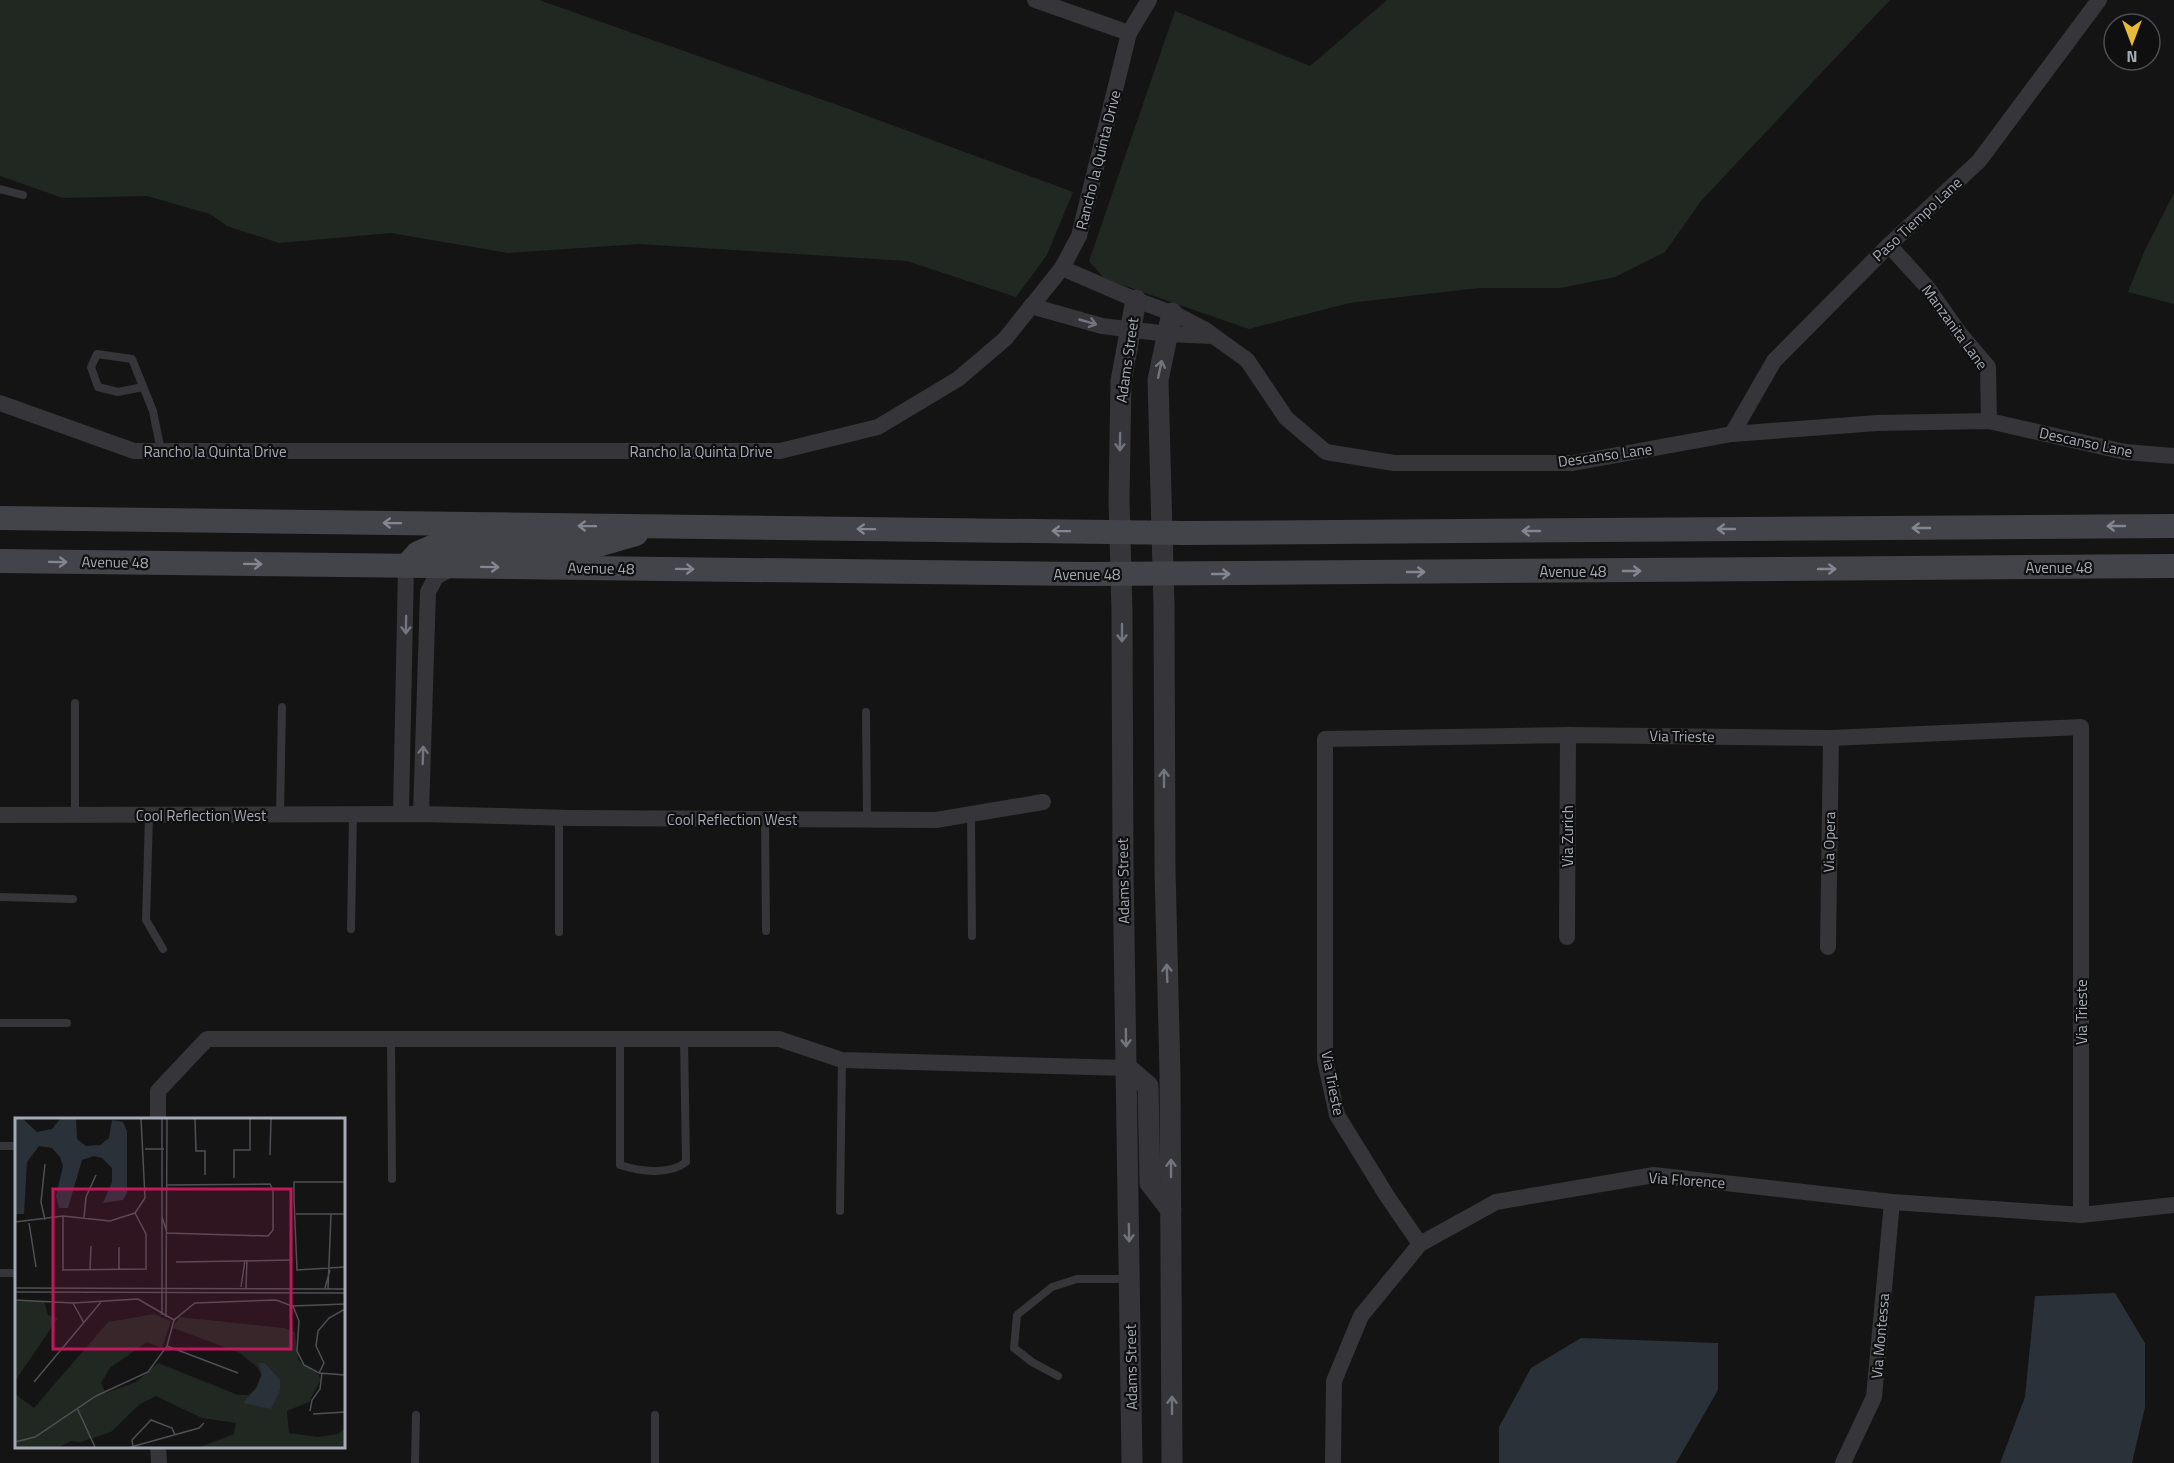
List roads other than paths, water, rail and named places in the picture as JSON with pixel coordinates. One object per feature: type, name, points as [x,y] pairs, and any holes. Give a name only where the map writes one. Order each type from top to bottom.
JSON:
[{"type":"main road","points":[[0,518],[1120,532],[2174,526]]},
{"type":"main road","points":[[406,566],[418,553],[439,544],[598,545],[661,527]]},
{"type":"main road","name":"Avenue 48","points":[[0,561],[1121,574],[2174,566]]},
{"type":"street","points":[[1035,0],[1128,33]]},
{"type":"street","name":"Rancho la Quinta Drive","points":[[0,403],[134,451],[780,451],[878,427],[958,379],[1005,339],[1062,268],[1079,236],[1128,33],[1149,0]]},
{"type":"street","name":"Paso Tiempo Lane","points":[[1732,434],[1774,361],[1889,245],[1979,161],[2099,0]]},
{"type":"street","name":"Manzanita Lane","points":[[1889,245],[1927,287],[1960,334],[1988,367],[1989,421]]},
{"type":"street","points":[[1062,268],[1136,300],[1170,323]]},
{"type":"street","name":"Adams Street","points":[[1132,1463],[1120,532],[1121,381],[1136,300]]},
{"type":"street","points":[[1031,306],[1102,326],[1130,330],[1170,323]]},
{"type":"street","points":[[1170,323],[1158,380],[1170,1074],[1172,1463]]},
{"type":"street","name":"Descanso Lane","points":[[1170,323],[1214,336],[1247,360],[1286,418],[1326,452],[1394,463],[1573,463],[1732,434],[1877,423],[1989,421],[2125,452],[2174,456]]},
{"type":"street","points":[[401,814],[406,566]]},
{"type":"street","points":[[421,814],[428,592],[436,577],[453,567]]},
{"type":"street","name":"Via Trieste","points":[[1420,1244],[1337,1115],[1325,1060],[1325,739],[1568,735],[1831,738],[2081,727],[2081,1215]]},
{"type":"street","name":"Via Zurich","points":[[1567,938],[1568,735]]},
{"type":"street","name":"Via Opera","points":[[1828,946],[1831,738]]},
{"type":"street","name":"Cool Reflection West","points":[[0,815],[421,814],[560,818],[936,820],[1043,802]]},
{"type":"street","points":[[158,1118],[158,1091],[207,1039],[779,1039],[842,1060],[1126,1068],[1148,1086],[1150,1183],[1171,1210]]},
{"type":"street","name":"Via Florence","points":[[1333,1463],[1334,1381],[1361,1316],[1420,1244],[1496,1202],[1654,1175],[1892,1202],[2081,1215],[2174,1204]]},
{"type":"street","name":"Via Montessa","points":[[1843,1463],[1874,1398],[1892,1202]]},
{"type":"street","points":[[158,1448],[159,1463]]},
{"type":"lane","points":[[0,189],[23,195]]},
{"type":"lane","points":[[143,387],[118,392],[98,387],[91,367],[97,354],[132,359],[153,411],[161,451]]},
{"type":"lane","points":[[75,703],[75,815]]},
{"type":"lane","points":[[280,814],[282,707]]},
{"type":"lane","points":[[867,712],[867,820]]},
{"type":"lane","points":[[351,929],[353,814]]},
{"type":"lane","points":[[971,814],[972,936]]},
{"type":"lane","points":[[149,815],[146,920],[164,948]]},
{"type":"lane","points":[[560,818],[560,932]]},
{"type":"lane","points":[[765,819],[766,931]]},
{"type":"lane","points":[[0,897],[74,899]]},
{"type":"lane","points":[[0,1023],[67,1023]]},
{"type":"lane","points":[[391,1039],[392,1179]]},
{"type":"lane","points":[[620,1039],[620,1165],[637,1171],[679,1168],[686,1162],[684,1039]]},
{"type":"lane","points":[[840,1211],[842,1060]]},
{"type":"lane","points":[[1058,1376],[1032,1362],[1014,1348],[1017,1315],[1052,1287],[1077,1279],[1129,1279]]},
{"type":"lane","points":[[415,1463],[416,1414]]},
{"type":"lane","points":[[655,1415],[655,1463]]}]
